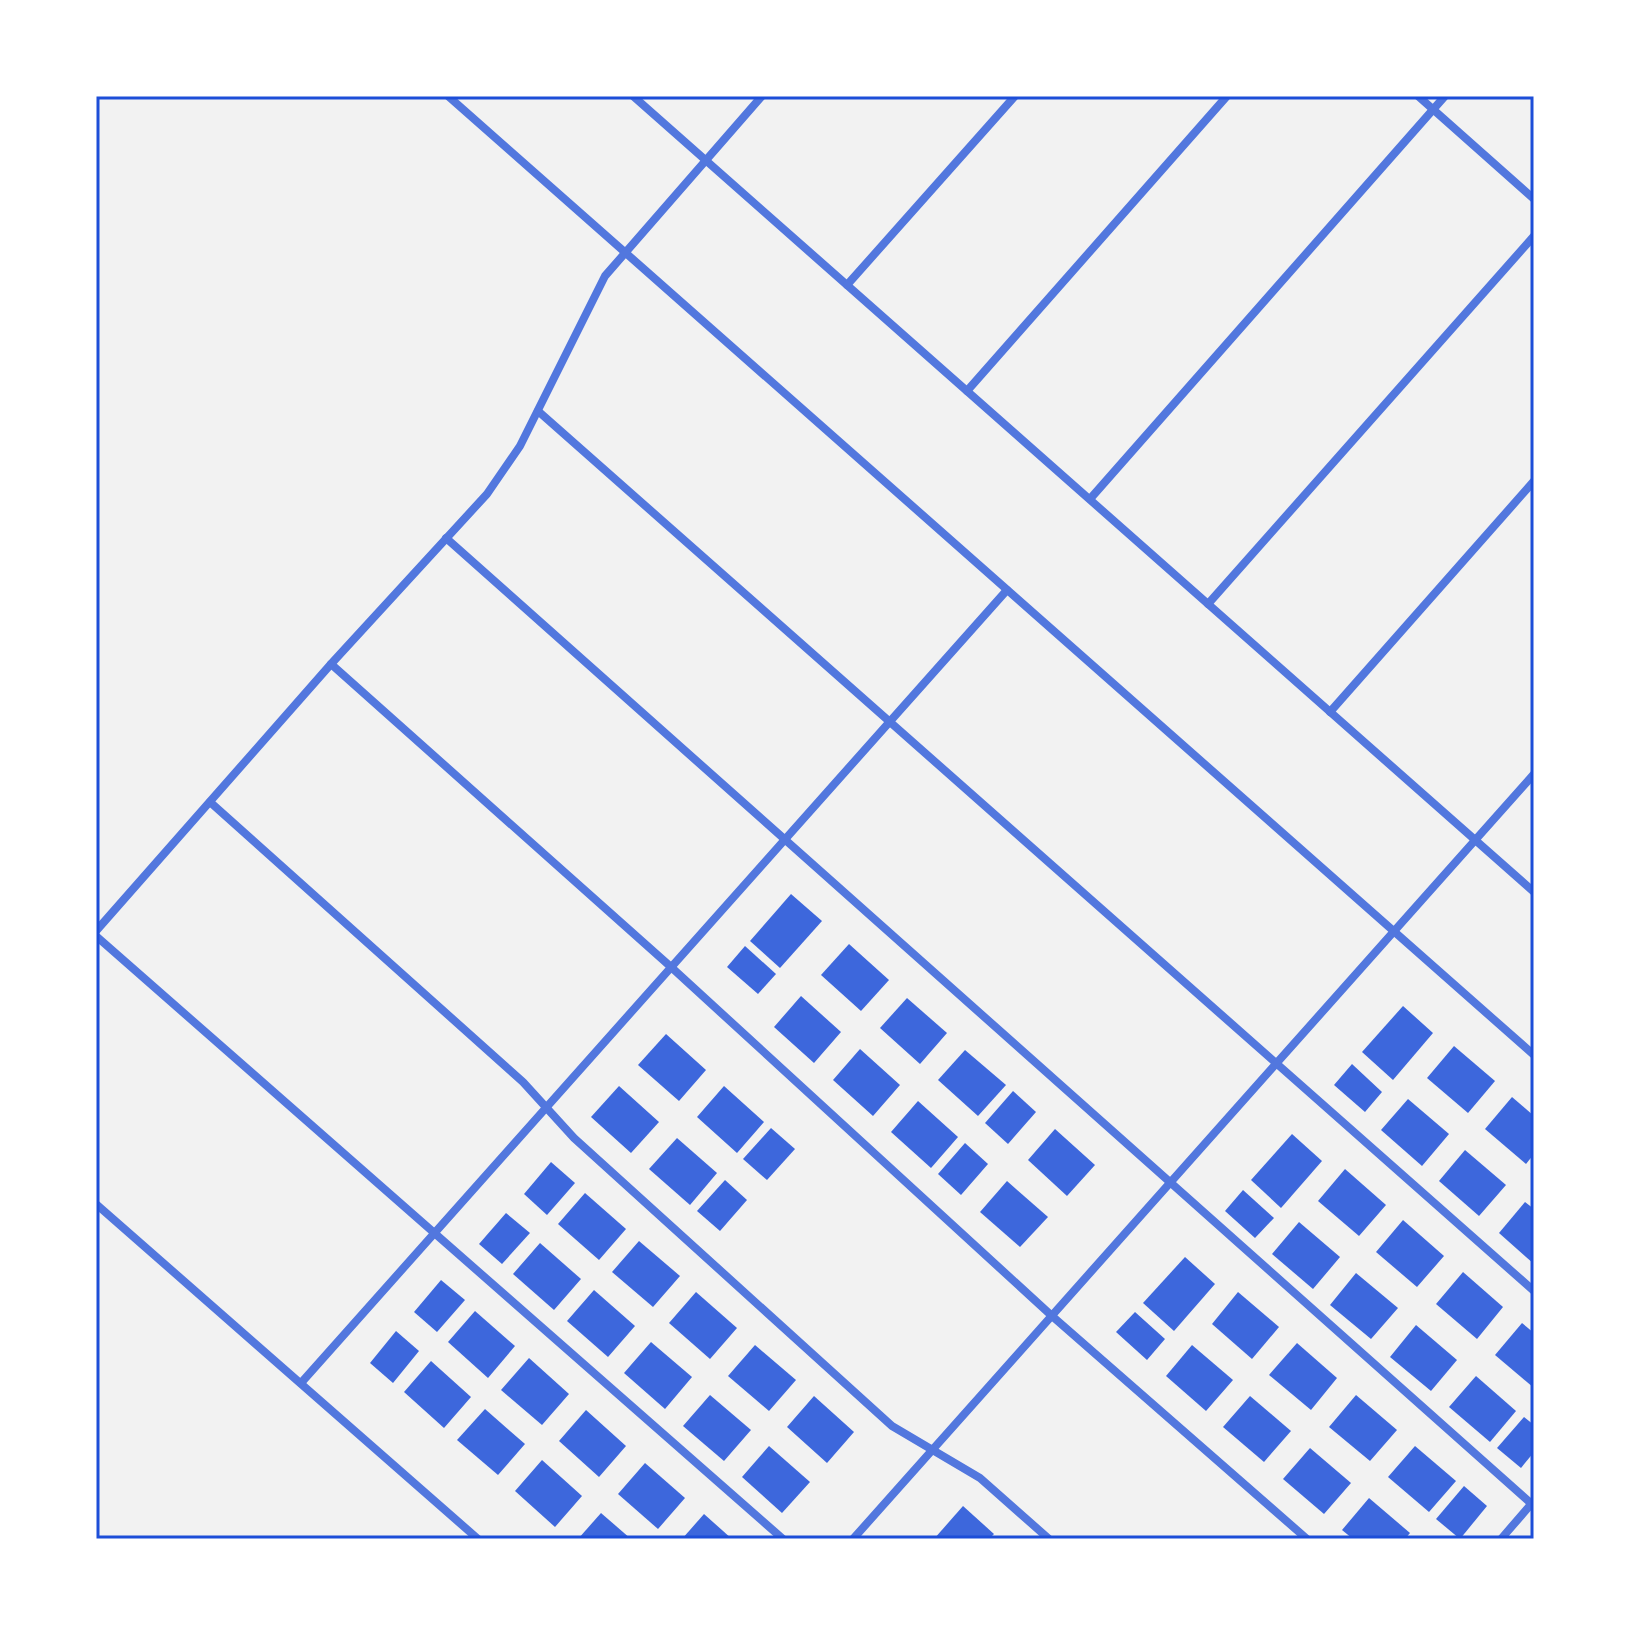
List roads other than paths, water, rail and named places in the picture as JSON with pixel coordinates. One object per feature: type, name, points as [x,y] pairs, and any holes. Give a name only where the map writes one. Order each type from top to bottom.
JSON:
[{"type":"street","points":[[448,96],[1534,1055]]},
{"type":"street","points":[[633,96],[1534,892]]},
{"type":"street","points":[[762,96],[605,276],[520,446],[487,494],[331,664],[96,933],[783,1539]]},
{"type":"street","points":[[847,285],[1015,96]]},
{"type":"street","points":[[967,391],[1227,96]]},
{"type":"street","points":[[1418,96],[1534,199]]},
{"type":"street","points":[[1090,499],[1445,96]]},
{"type":"street","points":[[1208,604],[1534,236]]},
{"type":"street","points":[[538,411],[1534,1291]]},
{"type":"street","points":[[1330,712],[1534,481]]},
{"type":"street","points":[[446,538],[1533,1504],[1501,1539]]},
{"type":"street","points":[[301,1383],[1007,590]]},
{"type":"street","points":[[331,664],[671,967],[1052,1316],[1307,1539]]},
{"type":"street","points":[[853,1539],[1534,774]]},
{"type":"street","points":[[210,802],[523,1082],[574,1138],[892,1426],[980,1478],[1049,1539]]},
{"type":"street","points":[[96,1204],[478,1539]]}]
